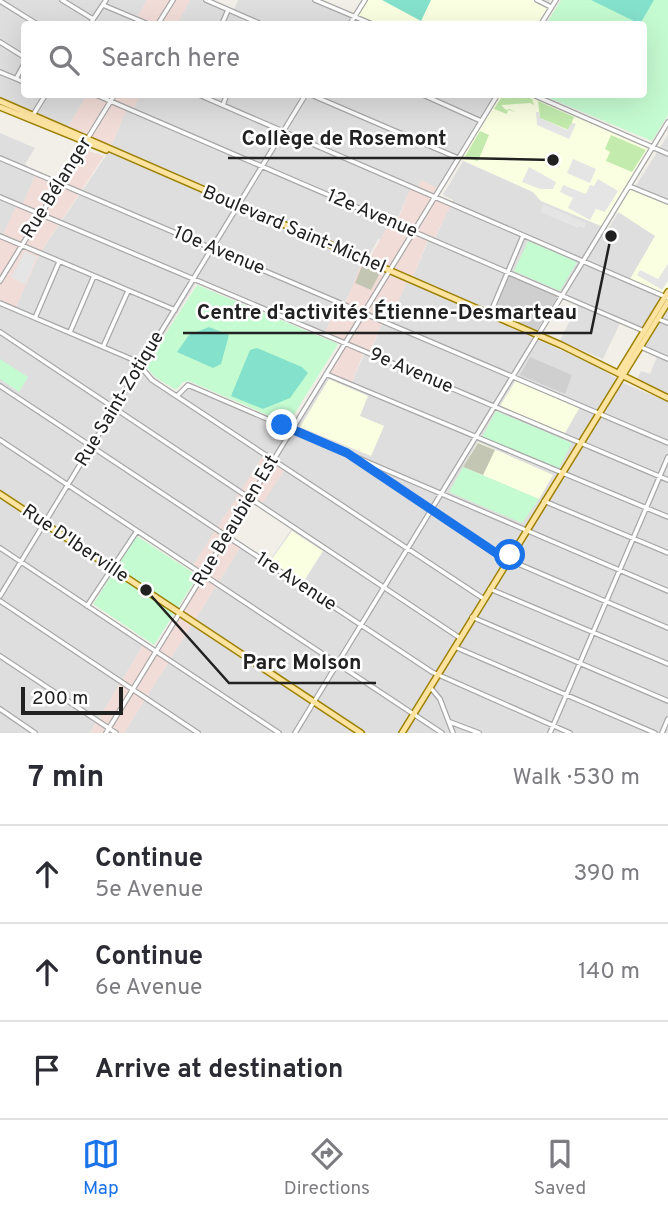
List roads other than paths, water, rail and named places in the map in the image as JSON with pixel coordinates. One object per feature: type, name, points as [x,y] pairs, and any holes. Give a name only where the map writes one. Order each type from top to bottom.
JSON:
[{"type":"main road","name":"Boulevard Saint-Michel","points":[[0,101],[32,118]]},
{"type":"main road","name":"Boulevard Saint-Michel","points":[[0,107],[32,118],[389,270],[538,335],[668,398]]},
{"type":"main road","points":[[402,733],[667,297]]},
{"type":"main road","points":[[620,375],[640,347],[646,332]]},
{"type":"main road","name":"Rue D'Iberville","points":[[0,494],[361,733]]},
{"type":"street","points":[[62,0],[93,19],[106,0]]},
{"type":"street","points":[[160,21],[173,0]]},
{"type":"street","points":[[206,0],[252,21]]},
{"type":"street","points":[[315,0],[364,21]]},
{"type":"street","points":[[352,21],[365,0]]},
{"type":"street","points":[[537,0],[551,7]]},
{"type":"street","points":[[543,21],[556,0]]},
{"type":"street","points":[[0,1],[32,21]]},
{"type":"street","points":[[103,5],[141,21]]},
{"type":"street","points":[[223,21],[228,10]]},
{"type":"street","points":[[0,42],[21,55]]},
{"type":"street","points":[[16,78],[21,69]]},
{"type":"street","points":[[0,72],[21,80]]},
{"type":"street","points":[[32,118],[44,98]]},
{"type":"street","name":"12e Avenue","points":[[104,98],[646,332]]},
{"type":"street","name":"Rue Bélanger","points":[[0,281],[113,98]]},
{"type":"street","points":[[206,98],[667,297]]},
{"type":"street","points":[[223,105],[226,98]]},
{"type":"street","name":"Rue Saint-Zotique","points":[[0,596],[305,98]]},
{"type":"street","points":[[317,98],[458,158]]},
{"type":"street","points":[[430,98],[481,121]]},
{"type":"street","name":"Rue Beaubien Est","points":[[108,731],[495,98]]},
{"type":"street","points":[[540,98],[668,154]]},
{"type":"street","points":[[295,733],[668,122]]},
{"type":"street","name":"10e Avenue","points":[[0,158],[668,443]]},
{"type":"street","points":[[629,186],[668,202]]},
{"type":"street","name":"9e Avenue","points":[[0,197],[668,480]]},
{"type":"street","points":[[0,236],[175,310]]},
{"type":"street","points":[[490,314],[523,236]]},
{"type":"street","points":[[36,318],[59,262]]},
{"type":"street","points":[[69,332],[94,276]]},
{"type":"street","points":[[103,347],[128,290]]},
{"type":"street","points":[[0,303],[103,347],[140,366],[152,380],[484,599]]},
{"type":"street","points":[[656,317],[668,323]]},
{"type":"street","points":[[0,332],[460,638]]},
{"type":"street","points":[[640,347],[668,359]]},
{"type":"street","points":[[326,374],[668,517]]},
{"type":"street","points":[[178,395],[188,385],[668,591]]},
{"type":"street","name":"1re Avenue","points":[[0,386],[437,676],[570,733]]},
{"type":"street","points":[[0,440],[442,733]]},
{"type":"street","points":[[347,453],[508,559],[668,628]]},
{"type":"street","points":[[550,733],[668,457]]},
{"type":"street","points":[[544,501],[668,553]]},
{"type":"street","points":[[87,606],[137,531]]},
{"type":"street","points":[[0,548],[279,733]]},
{"type":"street","points":[[490,589],[668,664]]},
{"type":"street","points":[[0,601],[198,733]]},
{"type":"street","points":[[472,617],[668,701]]},
{"type":"street","points":[[455,647],[655,733]]},
{"type":"street","points":[[0,656],[108,731],[116,733]]},
{"type":"street","points":[[430,687],[440,699],[453,733]]},
{"type":"street","points":[[0,709],[36,733]]},
{"type":"street","points":[[662,733],[668,719]]},
{"type":"street","points":[[450,722],[479,733]]},
{"type":"place","name":"Collège de Rosemont","points":[[553,160]]},
{"type":"place","name":"Centre d'activités Étienne-Desmarteau","points":[[611,236]]},
{"type":"place","name":"Parc Molson","points":[[146,590]]}]
